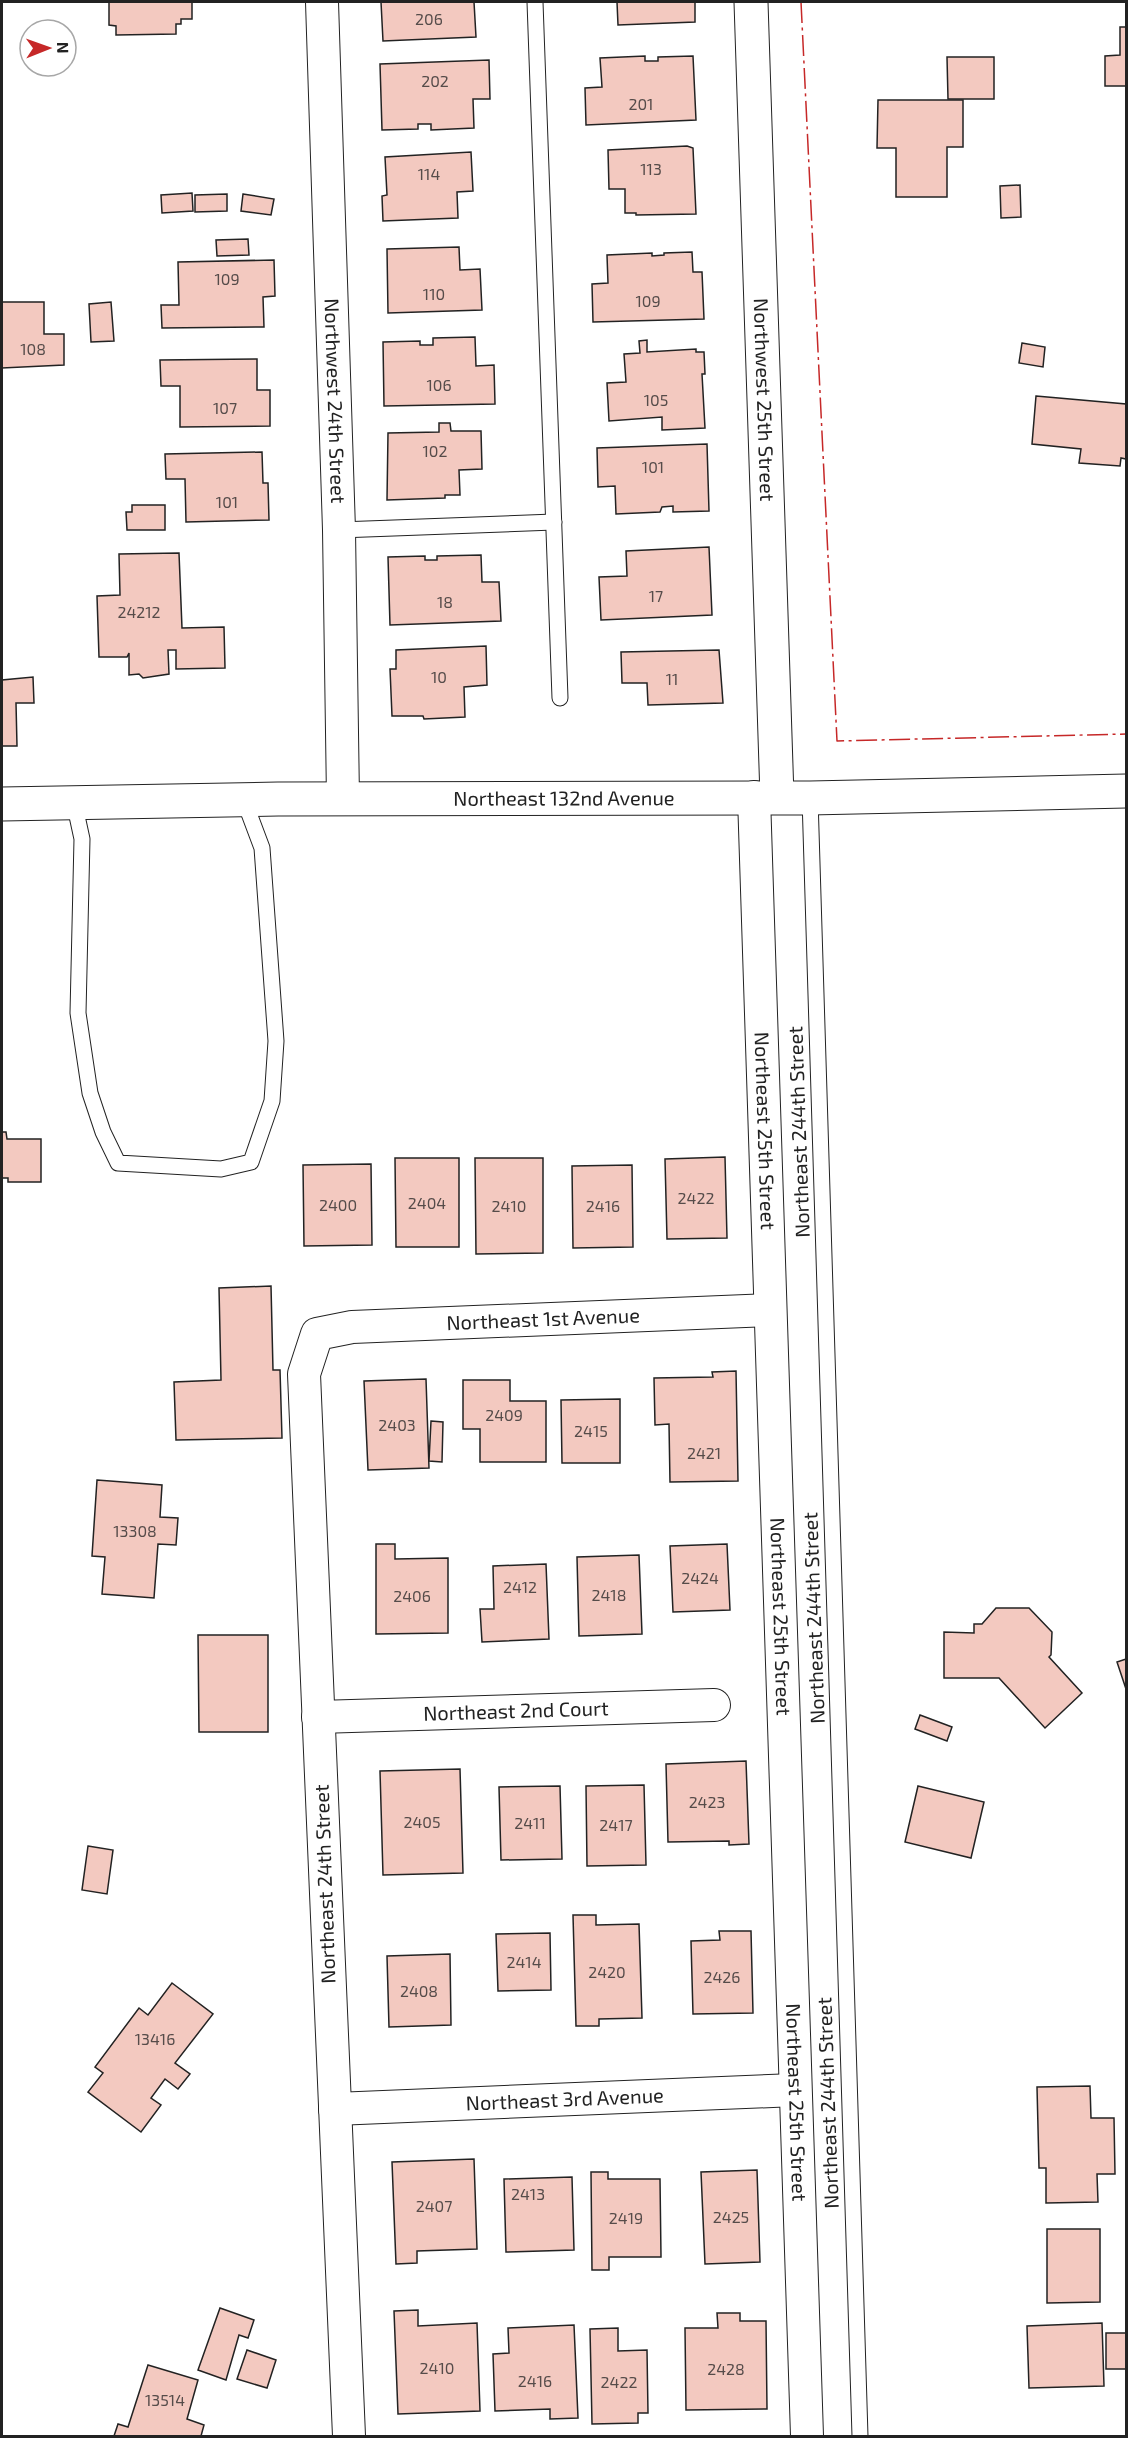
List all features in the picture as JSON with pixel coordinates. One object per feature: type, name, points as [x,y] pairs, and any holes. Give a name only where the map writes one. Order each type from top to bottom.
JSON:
[{"type":"street","name":"Northwest 24th Street","points":[[322,2],[339,530],[343,799]]},
{"type":"street","name":"Northwest 25th Street","points":[[752,2],[766,797]]},
{"type":"street","name":"Northeast 132nd Avenue","points":[[2,804],[343,799],[810,798],[1126,791]]},
{"type":"street","name":"Northeast 25th Street","points":[[766,797],[770,1310],[807,2436]]},
{"type":"street","name":"Northeast 1st Avenue","points":[[317,1334],[352,1327],[770,1310]]},
{"type":"street","name":"Northeast 24th Street","points":[[317,1334],[304,1374],[349,2436]]},
{"type":"street","name":"Northeast 2nd Court","points":[[318,1717],[714,1705]]},
{"type":"street","name":"Northeast 3rd Avenue","points":[[335,2109],[795,2090]]},
{"type":"lane","points":[[536,2],[560,698]]},
{"type":"lane","points":[[339,530],[554,522]]},
{"type":"lane","name":"Northeast 244th Street","points":[[810,798],[860,2436]]},
{"type":"lane","points":[[74,802],[82,839],[78,1012],[90,1093],[103,1132],[118,1163],[221,1169],[251,1162],[272,1101],[276,1041],[262,848],[244,800]]},
{"type":"building","points":[[109,2],[192,2],[192,19],[181,19],[181,24],[176,24],[176,34],[116,35],[116,26],[109,25]]},
{"type":"building","points":[[381,2],[474,2],[476,37],[383,41]]},
{"type":"building","points":[[617,2],[695,2],[695,22],[618,25]]},
{"type":"building","points":[[1120,27],[1126,27],[1126,86],[1105,86],[1105,56],[1120,55]]},
{"type":"building","points":[[645,56],[645,61],[658,61],[658,57],[693,56],[696,120],[586,125],[585,88],[602,87],[600,58]]},
{"type":"building","points":[[947,57],[994,57],[994,99],[948,99]]},
{"type":"building","points":[[489,60],[490,99],[473,99],[474,128],[431,130],[431,124],[418,124],[418,129],[382,130],[380,64]]},
{"type":"building","points":[[878,100],[963,100],[963,147],[947,147],[947,197],[896,197],[896,148],[877,148]]},
{"type":"building","points":[[687,146],[693,148],[696,214],[636,215],[636,213],[625,213],[625,189],[609,189],[608,150]]},
{"type":"building","points":[[471,152],[473,191],[457,192],[458,218],[383,221],[382,196],[387,195],[385,157]]},
{"type":"building","points":[[1020,185],[1021,217],[1001,218],[1000,186]]},
{"type":"building","points":[[192,193],[193,211],[162,213],[161,195]]},
{"type":"building","points":[[227,194],[227,211],[195,212],[195,195]]},
{"type":"building","points":[[243,194],[274,199],[271,215],[241,211]]},
{"type":"building","points":[[248,239],[249,255],[217,256],[216,240]]},
{"type":"building","points":[[459,247],[460,270],[480,269],[482,310],[388,313],[387,249]]},
{"type":"building","points":[[692,252],[693,272],[702,272],[704,319],[593,322],[592,284],[608,283],[607,255],[652,253],[652,256]]},
{"type":"building","points":[[274,260],[275,296],[263,297],[264,327],[162,328],[161,305],[179,305],[178,262]]},
{"type":"building","points":[[2,302],[44,302],[44,334],[64,334],[64,365],[2,368]]},
{"type":"building","points":[[111,302],[114,341],[91,342],[89,304]]},
{"type":"building","points":[[475,337],[476,366],[494,365],[495,404],[384,406],[383,342],[420,341],[420,345],[433,345],[433,338]]},
{"type":"building","points":[[647,340],[647,352],[696,349],[696,352],[704,352],[705,374],[702,374],[705,428],[662,430],[662,417],[609,421],[607,383],[626,382],[624,354],[640,353],[639,341]]},
{"type":"building","points":[[1022,343],[1045,347],[1043,367],[1019,363]]},
{"type":"building","points":[[257,359],[257,390],[270,390],[270,426],[180,427],[180,386],[161,386],[160,360]]},
{"type":"building","points":[[1036,396],[1126,404],[1126,459],[1121,458],[1120,466],[1079,463],[1081,449],[1032,444]]},
{"type":"building","points":[[439,423],[450,423],[451,431],[481,431],[482,469],[459,470],[460,495],[445,495],[445,498],[387,500],[388,433],[439,432]]},
{"type":"building","points":[[707,444],[709,511],[673,512],[673,506],[662,507],[660,512],[616,514],[615,486],[598,487],[597,448]]},
{"type":"building","points":[[262,452],[263,483],[268,483],[269,520],[186,522],[185,479],[166,479],[165,454]]},
{"type":"building","points":[[132,505],[165,505],[165,530],[127,530],[126,512],[132,512]]},
{"type":"building","points":[[709,547],[712,615],[601,620],[599,577],[627,576],[626,551]]},
{"type":"building","points":[[179,553],[182,628],[224,627],[225,668],[176,669],[176,650],[168,650],[169,674],[143,678],[139,674],[129,675],[129,653],[127,657],[99,657],[97,596],[120,595],[119,554]]},
{"type":"building","points":[[481,555],[482,582],[499,582],[501,621],[390,625],[388,557],[425,556],[425,560],[437,560],[437,556]]},
{"type":"building","points":[[486,646],[487,685],[464,687],[465,717],[424,719],[423,716],[392,716],[390,669],[396,669],[396,650]]},
{"type":"building","points":[[719,650],[723,703],[648,705],[647,683],[622,683],[621,652]]},
{"type":"building","points":[[33,677],[34,703],[16,703],[17,746],[2,746],[2,680]]},
{"type":"building","points":[[2,1132],[6,1132],[7,1139],[41,1139],[41,1182],[8,1182],[8,1178],[2,1178]]},
{"type":"building","points":[[725,1157],[727,1238],[667,1239],[665,1159]]},
{"type":"building","points":[[395,1158],[459,1158],[459,1247],[396,1247]]},
{"type":"building","points":[[475,1158],[543,1158],[543,1253],[476,1254]]},
{"type":"building","points":[[371,1164],[372,1245],[304,1246],[303,1165]]},
{"type":"building","points":[[632,1165],[633,1247],[573,1248],[572,1166]]},
{"type":"building","points":[[271,1286],[273,1370],[280,1370],[282,1438],[176,1440],[174,1382],[221,1380],[219,1288]]},
{"type":"building","points":[[736,1371],[738,1481],[670,1482],[669,1424],[655,1425],[654,1378],[713,1377],[712,1372]]},
{"type":"building","points":[[426,1379],[429,1468],[368,1470],[364,1381]]},
{"type":"building","points":[[463,1380],[510,1380],[510,1401],[546,1401],[546,1462],[480,1462],[480,1429],[463,1429]]},
{"type":"building","points":[[620,1399],[620,1463],[562,1463],[561,1400]]},
{"type":"building","points":[[431,1421],[443,1422],[442,1462],[429,1461]]},
{"type":"building","points":[[97,1480],[162,1485],[160,1517],[178,1518],[176,1545],[158,1544],[154,1598],[102,1594],[105,1557],[92,1556]]},
{"type":"building","points":[[376,1544],[395,1544],[395,1559],[448,1558],[448,1633],[376,1634]]},
{"type":"building","points":[[727,1544],[730,1610],[673,1612],[670,1546]]},
{"type":"building","points":[[639,1555],[642,1634],[579,1636],[577,1557]]},
{"type":"building","points":[[546,1564],[549,1639],[482,1642],[480,1609],[494,1609],[493,1566]]},
{"type":"building","points":[[996,1608],[1029,1608],[1052,1632],[1049,1657],[1082,1693],[1045,1728],[999,1678],[944,1678],[944,1632],[974,1633],[974,1624],[982,1624]]},
{"type":"building","points":[[198,1635],[268,1635],[268,1732],[199,1732]]},
{"type":"building","points":[[1126,1659],[1126,1689],[1117,1662]]},
{"type":"building","points":[[920,1715],[952,1727],[947,1741],[915,1729]]},
{"type":"building","points":[[746,1761],[749,1844],[729,1845],[729,1841],[668,1842],[666,1764]]},
{"type":"building","points":[[460,1769],[463,1873],[383,1875],[380,1771]]},
{"type":"building","points":[[644,1785],[646,1865],[587,1866],[586,1786]]},
{"type":"building","points":[[560,1786],[562,1859],[501,1860],[499,1787]]},
{"type":"building","points":[[918,1786],[984,1802],[971,1858],[905,1842]]},
{"type":"building","points":[[88,1846],[113,1850],[107,1894],[82,1890]]},
{"type":"building","points":[[573,1915],[596,1915],[596,1925],[639,1924],[642,2018],[599,2019],[599,2026],[576,2026]]},
{"type":"building","points":[[719,1931],[751,1931],[753,2013],[693,2014],[691,1941],[720,1940]]},
{"type":"building","points":[[550,1933],[551,1990],[498,1991],[496,1934]]},
{"type":"building","points":[[450,1954],[451,2025],[389,2027],[387,1956]]},
{"type":"building","points":[[172,1983],[213,2014],[175,2063],[190,2074],[178,2089],[165,2079],[151,2098],[161,2105],[141,2132],[88,2092],[103,2073],[95,2067],[139,2008],[148,2015]]},
{"type":"building","points":[[1090,2086],[1091,2118],[1114,2118],[1115,2174],[1097,2174],[1098,2202],[1046,2203],[1046,2168],[1039,2168],[1037,2087]]},
{"type":"building","points":[[474,2159],[477,2249],[417,2251],[417,2263],[396,2264],[392,2162]]},
{"type":"building","points":[[757,2170],[760,2262],[705,2264],[701,2172]]},
{"type":"building","points":[[591,2172],[608,2172],[608,2179],[660,2179],[661,2257],[609,2257],[609,2270],[592,2270]]},
{"type":"building","points":[[572,2177],[574,2250],[506,2252],[504,2179]]},
{"type":"building","points":[[1047,2229],[1100,2229],[1100,2302],[1047,2303]]},
{"type":"building","points":[[220,2308],[254,2320],[248,2338],[239,2335],[226,2380],[198,2370]]},
{"type":"building","points":[[418,2310],[418,2326],[477,2323],[480,2411],[398,2414],[394,2311]]},
{"type":"building","points":[[717,2313],[740,2313],[740,2321],[766,2321],[767,2409],[686,2410],[685,2328],[718,2328]]},
{"type":"building","points":[[1102,2323],[1104,2386],[1029,2388],[1027,2326]]},
{"type":"building","points":[[574,2325],[578,2418],[550,2419],[550,2409],[495,2411],[493,2354],[509,2353],[508,2328]]},
{"type":"building","points":[[618,2328],[618,2351],[647,2350],[648,2413],[638,2413],[638,2423],[592,2424],[590,2329]]},
{"type":"building","points":[[1106,2333],[1126,2333],[1126,2369],[1106,2369]]},
{"type":"building","points":[[247,2350],[276,2360],[267,2388],[237,2379]]},
{"type":"building","points":[[148,2365],[198,2380],[187,2419],[204,2425],[201,2436],[114,2436],[118,2424],[128,2427]]},
{"type":"power","points":[[801,2],[837,741],[1126,734]]}]
